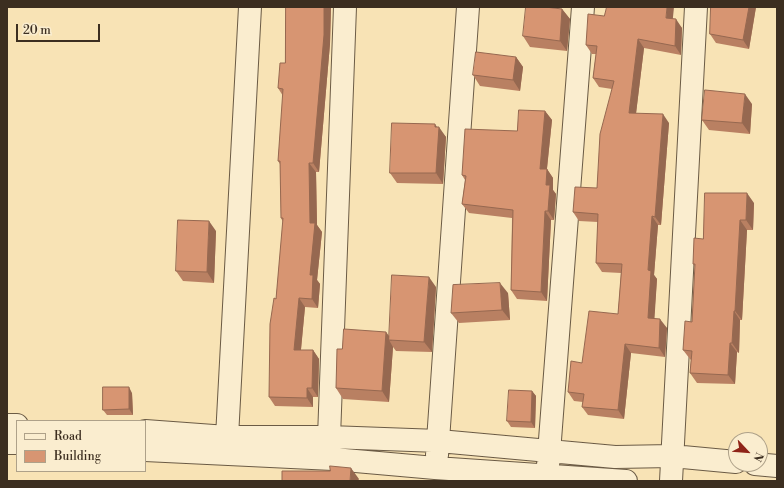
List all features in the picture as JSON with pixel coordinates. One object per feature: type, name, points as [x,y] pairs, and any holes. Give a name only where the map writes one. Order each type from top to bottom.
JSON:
[{"type":"street","points":[[227,437],[250,7]]},
{"type":"street","points":[[329,437],[345,7]]},
{"type":"street","points":[[435,468],[468,7]]},
{"type":"street","points":[[547,476],[583,7]]},
{"type":"street","points":[[671,481],[696,7]]},
{"type":"street","points":[[146,431],[227,437],[329,437],[438,441],[615,457],[672,456],[728,461]]},
{"type":"street","points":[[146,450],[333,459],[619,481],[615,457]]},
{"type":"building","points":[[286,7],[324,7],[324,35],[313,163],[309,163],[310,223],[315,223],[310,275],[313,275],[312,299],[299,298],[294,350],[313,350],[312,388],[307,388],[307,398],[269,397],[270,324],[274,298],[276,299],[283,218],[281,218],[280,161],[278,161],[283,89],[278,88],[280,63],[285,63]]},
{"type":"building","points":[[526,7],[562,9],[560,41],[523,36]]},
{"type":"building","points":[[607,7],[667,7],[666,18],[676,19],[675,46],[638,39],[629,113],[663,114],[655,217],[652,216],[648,270],[651,271],[648,318],[660,319],[659,348],[625,344],[618,410],[582,407],[584,394],[568,392],[571,361],[582,363],[589,311],[618,314],[622,264],[596,263],[598,214],[573,212],[575,187],[597,188],[600,134],[614,81],[593,78],[597,46],[586,45],[588,14],[604,16]]},
{"type":"building","points":[[711,7],[749,7],[743,40],[710,34]]},
{"type":"building","points":[[476,52],[516,57],[513,80],[473,75]]},
{"type":"building","points":[[705,90],[745,94],[742,123],[702,120]]},
{"type":"building","points":[[519,110],[545,111],[540,169],[547,169],[546,185],[550,185],[548,211],[545,211],[541,292],[511,290],[513,210],[462,204],[466,176],[462,175],[465,129],[517,131]]},
{"type":"building","points":[[392,123],[435,124],[435,127],[439,127],[436,173],[390,173]]},
{"type":"building","points":[[705,193],[747,193],[746,220],[740,220],[735,311],[732,343],[730,343],[728,375],[690,373],[692,351],[683,350],[685,321],[692,322],[695,264],[693,264],[694,238],[703,239]]},
{"type":"building","points":[[178,220],[209,221],[207,272],[176,271]]},
{"type":"building","points":[[392,275],[429,277],[424,342],[389,340]]},
{"type":"building","points":[[500,283],[502,310],[451,313],[453,285]]},
{"type":"building","points":[[344,329],[386,332],[382,391],[336,388],[337,349],[342,349]]},
{"type":"building","points":[[103,387],[129,387],[129,409],[103,410]]},
{"type":"building","points":[[509,390],[532,391],[531,422],[507,421]]},
{"type":"building","points":[[330,466],[351,468],[350,481],[282,481],[282,471],[330,471]]}]
